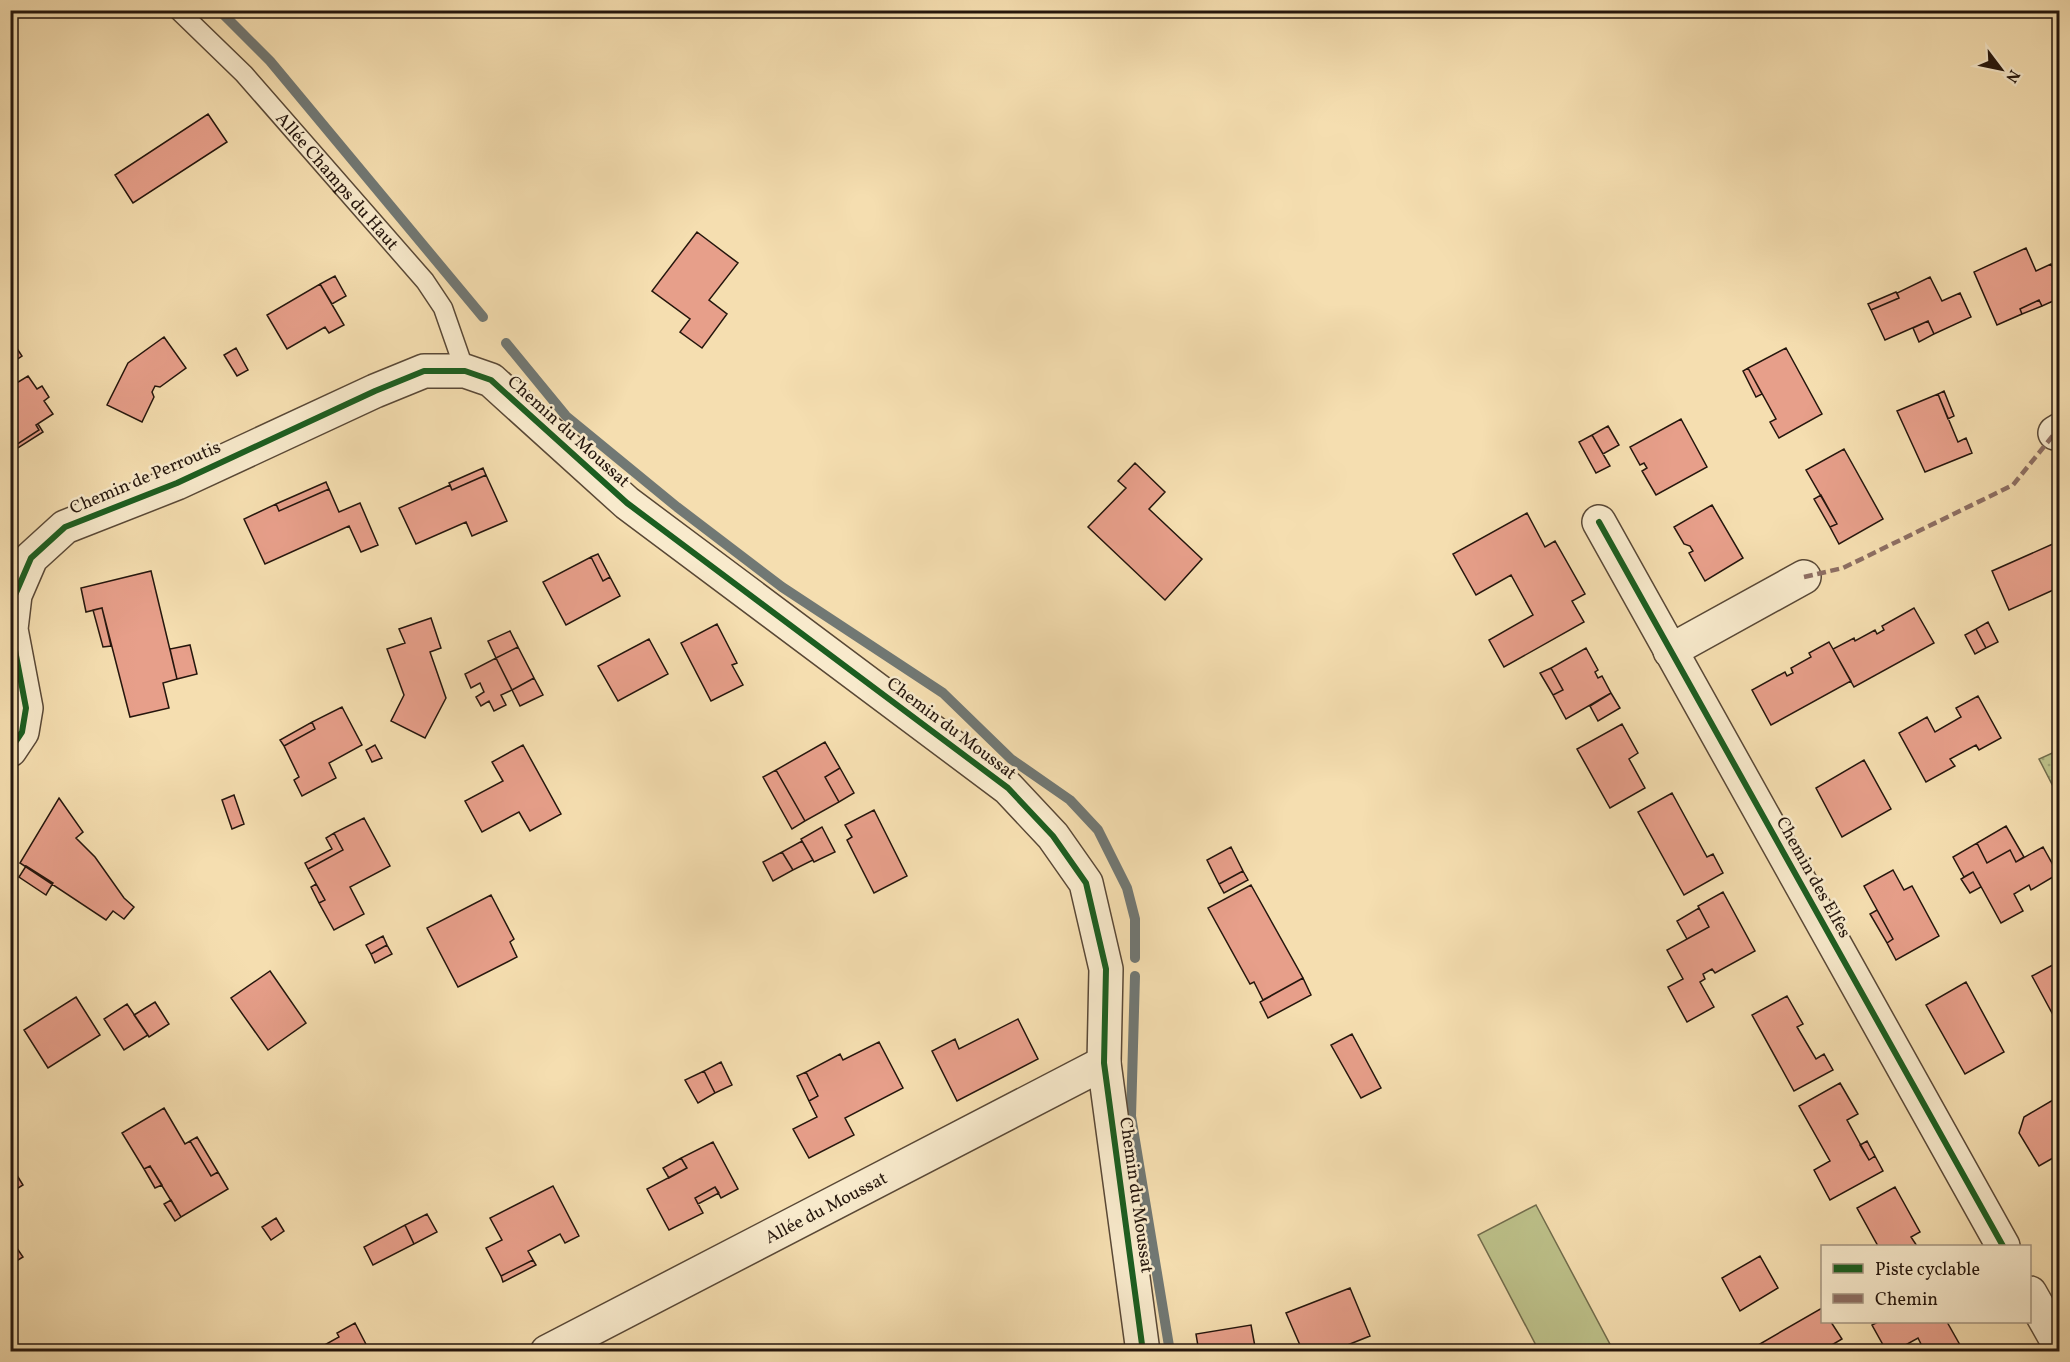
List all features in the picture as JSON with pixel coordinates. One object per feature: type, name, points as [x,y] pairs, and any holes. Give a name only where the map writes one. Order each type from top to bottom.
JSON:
[{"type":"street","name":"Chemin de Perroutis","points":[[10,750],[22,732],[26,708],[11,629],[15,595],[31,558],[65,527],[177,483],[401,379],[424,371],[465,371]]},
{"type":"street","name":"Chemin du Moussat","points":[[465,371],[491,380],[627,503],[1008,788],[1053,836],[1086,883],[1106,969],[1104,1063],[1143,1352]]},
{"type":"street","name":"Chemin des Elfes","points":[[1599,522],[2002,1245]]},
{"type":"street","points":[[1670,651],[1804,577]]},
{"type":"street","name":"Allée du Moussat","points":[[547,1352],[1104,1063]]},
{"type":"street","points":[[2031,1295],[2060,1346]]},
{"type":"lane","name":"Allée Champs du Haut","points":[[178,10],[244,74],[425,280],[443,308],[465,371]]},
{"type":"green space","points":[[2059,750],[2059,798],[2039,759]]},
{"type":"green space","points":[[1536,1205],[1612,1348],[1606,1351],[1539,1351],[1478,1235]]},
{"type":"building","points":[[208,114],[227,142],[133,203],[115,175]]},
{"type":"building","points":[[697,232],[738,263],[709,300],[727,314],[702,348],[680,332],[690,319],[652,291]]},
{"type":"building","points":[[2026,248],[2036,271],[2051,264],[2060,284],[2060,298],[2042,306],[2039,300],[2020,309],[2022,314],[1997,325],[1974,272]]},
{"type":"building","points":[[335,276],[346,296],[332,304],[320,284]]},
{"type":"building","points":[[1930,277],[1942,301],[1960,293],[1971,317],[1934,334],[1928,321],[1885,340],[1871,310],[1899,298],[1897,293]]},
{"type":"building","points":[[320,284],[344,325],[329,333],[325,327],[287,349],[267,315]]},
{"type":"building","points":[[1896,292],[1899,298],[1871,310],[1868,304]]},
{"type":"building","points":[[2039,300],[2042,306],[2022,314],[2020,309]]},
{"type":"building","points":[[1928,321],[1934,334],[1919,342],[1913,328]]},
{"type":"building","points":[[164,337],[186,368],[160,387],[155,386],[152,392],[154,397],[142,422],[107,405],[128,363]]},
{"type":"building","points":[[12,341],[22,356],[10,364],[10,342]]},
{"type":"building","points":[[236,348],[248,370],[237,376],[224,355]]},
{"type":"building","points":[[1786,348],[1822,414],[1779,438],[1770,422],[1776,419],[1748,368]]},
{"type":"building","points":[[1748,368],[1762,394],[1756,397],[1743,371]]},
{"type":"building","points":[[28,376],[37,389],[42,386],[49,397],[44,401],[53,414],[36,425],[39,430],[16,445],[14,442],[10,445],[10,396],[14,394],[10,387]]},
{"type":"building","points":[[1944,391],[1954,416],[1948,419],[1938,394]]},
{"type":"building","points":[[1938,394],[1958,442],[1966,438],[1972,453],[1925,472],[1897,411]]},
{"type":"building","points":[[1681,419],[1707,467],[1656,495],[1642,471],[1647,468],[1644,463],[1640,465],[1630,447]]},
{"type":"building","points":[[38,424],[43,432],[10,453],[10,445],[14,442],[16,445],[39,430],[36,425]]},
{"type":"building","points":[[1608,426],[1619,445],[1603,454],[1592,435]]},
{"type":"building","points":[[1592,435],[1610,466],[1596,473],[1579,442]]},
{"type":"building","points":[[1844,449],[1883,519],[1839,544],[1830,527],[1837,524],[1806,470]]},
{"type":"building","points":[[1135,463],[1165,492],[1149,509],[1202,559],[1165,600],[1088,527],[1126,488],[1118,481]]},
{"type":"building","points":[[483,468],[486,475],[452,490],[449,483]]},
{"type":"building","points":[[486,475],[507,521],[472,536],[466,522],[416,544],[399,508],[450,485],[452,490]]},
{"type":"building","points":[[326,482],[329,489],[279,511],[276,504]]},
{"type":"building","points":[[329,489],[339,512],[360,503],[378,545],[361,552],[349,526],[265,564],[244,519],[276,504],[279,511]]},
{"type":"building","points":[[1821,495],[1837,524],[1830,527],[1814,499]]},
{"type":"building","points":[[1712,505],[1743,558],[1705,581],[1689,553],[1693,551],[1690,546],[1684,544],[1674,527]]},
{"type":"building","points":[[1527,513],[1545,547],[1555,541],[1585,594],[1572,601],[1584,622],[1504,667],[1489,640],[1533,615],[1511,575],[1476,595],[1453,554]]},
{"type":"building","points":[[2055,543],[2060,553],[2060,587],[2009,610],[1992,571]]},
{"type":"building","points":[[598,554],[610,577],[603,581],[591,557]]},
{"type":"building","points":[[591,557],[603,581],[610,577],[620,596],[566,625],[543,582]]},
{"type":"building","points":[[151,571],[177,679],[163,683],[169,708],[130,717],[102,608],[86,612],[81,588]]},
{"type":"building","points":[[102,608],[111,646],[103,647],[93,610]]},
{"type":"building","points":[[1914,608],[1934,643],[1854,687],[1833,649],[1875,630],[1877,634],[1884,630],[1882,626]]},
{"type":"building","points":[[431,618],[441,648],[430,652],[446,698],[425,738],[391,721],[404,695],[387,649],[405,643],[399,629]]},
{"type":"building","points":[[1988,622],[1998,642],[1986,648],[1976,629]]},
{"type":"building","points":[[717,624],[737,663],[732,665],[743,685],[711,701],[681,643]]},
{"type":"building","points":[[1976,629],[1986,648],[1975,654],[1965,635]]},
{"type":"building","points":[[510,631],[518,647],[496,658],[488,641]]},
{"type":"building","points":[[649,639],[668,674],[618,701],[598,666]]},
{"type":"building","points":[[1829,642],[1851,681],[1771,725],[1752,690],[1785,672],[1787,676],[1793,673],[1791,668],[1811,657],[1809,653]]},
{"type":"building","points":[[190,645],[197,674],[177,679],[170,649]]},
{"type":"building","points":[[518,647],[534,678],[512,690],[496,658]]},
{"type":"building","points":[[1586,648],[1598,670],[1595,672],[1598,678],[1602,676],[1611,693],[1566,719],[1553,695],[1563,690],[1551,668]]},
{"type":"building","points":[[496,658],[512,690],[501,695],[506,705],[494,711],[489,701],[481,706],[476,697],[484,692],[480,683],[471,688],[465,674]]},
{"type":"building","points":[[1551,668],[1563,690],[1553,695],[1540,673]]},
{"type":"building","points":[[534,678],[543,695],[520,706],[512,690]]},
{"type":"building","points":[[1611,693],[1620,708],[1598,721],[1590,706]]},
{"type":"building","points":[[1978,696],[2001,738],[1979,750],[1976,745],[1950,759],[1955,766],[1926,782],[1899,733],[1927,717],[1935,732],[1961,717],[1956,708]]},
{"type":"building","points":[[342,707],[362,745],[329,763],[336,778],[302,796],[294,780],[299,777],[284,746],[315,729],[312,722]]},
{"type":"building","points":[[312,722],[315,729],[284,746],[280,740]]},
{"type":"building","points":[[1622,724],[1638,753],[1629,759],[1645,788],[1610,808],[1577,749]]},
{"type":"building","points":[[825,742],[840,768],[825,777],[839,802],[805,821],[776,770]]},
{"type":"building","points":[[375,745],[382,758],[372,762],[366,750]]},
{"type":"building","points":[[523,745],[561,814],[530,831],[519,812],[482,832],[465,801],[503,781],[492,762]]},
{"type":"building","points":[[1864,760],[1891,809],[1842,837],[1816,788]]},
{"type":"building","points":[[840,768],[854,793],[839,802],[825,777]]},
{"type":"building","points":[[776,770],[805,821],[792,829],[763,777]]},
{"type":"building","points":[[1672,793],[1707,857],[1713,854],[1723,873],[1684,895],[1638,812]]},
{"type":"building","points":[[234,795],[244,824],[232,829],[222,800]]},
{"type":"building","points":[[59,798],[83,832],[76,838],[95,857],[124,898],[134,907],[124,919],[113,911],[106,920],[20,863]]},
{"type":"building","points":[[874,810],[907,876],[874,893],[847,840],[852,837],[845,825]]},
{"type":"building","points":[[364,818],[390,866],[350,887],[364,914],[334,930],[319,903],[325,900],[308,869],[343,850],[334,833]]},
{"type":"building","points":[[2006,826],[2024,857],[2016,862],[2010,850],[1987,863],[1977,843]]},
{"type":"building","points":[[822,827],[835,852],[814,862],[801,839]]},
{"type":"building","points":[[334,833],[343,850],[308,869],[305,863],[332,849],[326,838]]},
{"type":"building","points":[[802,841],[813,860],[793,870],[782,852]]},
{"type":"building","points":[[1977,843],[1987,863],[2010,850],[2016,862],[2043,847],[2058,874],[2031,890],[2029,885],[2014,894],[2023,911],[2001,923],[1973,872],[1964,877],[1953,857]]},
{"type":"building","points":[[1231,847],[1243,871],[1219,884],[1207,860]]},
{"type":"building","points":[[782,852],[793,870],[773,881],[763,862]]},
{"type":"building","points":[[26,866],[53,883],[46,895],[19,877]]},
{"type":"building","points":[[1893,870],[1904,890],[1912,886],[1939,936],[1896,960],[1887,943],[1893,939],[1864,886]]},
{"type":"building","points":[[1243,871],[1248,880],[1224,893],[1219,884]]},
{"type":"building","points":[[1973,872],[1981,887],[1970,893],[1961,879]]},
{"type":"building","points":[[316,884],[325,900],[319,903],[311,887]]},
{"type":"building","points":[[1251,885],[1303,978],[1263,1000],[1254,982],[1250,984],[1208,908]]},
{"type":"building","points":[[1723,892],[1755,951],[1715,973],[1712,969],[1703,974],[1705,979],[1700,982],[1714,1007],[1687,1022],[1668,987],[1683,979],[1667,950],[1709,927],[1698,906]]},
{"type":"building","points":[[491,895],[514,939],[510,942],[517,957],[458,987],[427,928]]},
{"type":"building","points":[[1699,908],[1709,927],[1687,939],[1677,921]]},
{"type":"building","points":[[1877,910],[1893,939],[1887,943],[1870,914]]},
{"type":"building","points":[[383,936],[387,945],[371,954],[366,945]]},
{"type":"building","points":[[387,945],[392,954],[375,963],[371,954]]},
{"type":"building","points":[[2060,961],[2060,1008],[2052,1013],[2032,976]]},
{"type":"building","points":[[270,971],[306,1023],[268,1050],[231,998]]},
{"type":"building","points":[[1303,978],[1311,995],[1268,1018],[1260,1002]]},
{"type":"building","points":[[1966,982],[2004,1052],[1965,1074],[1926,1005]]},
{"type":"building","points":[[1787,996],[1803,1024],[1797,1027],[1816,1059],[1824,1054],[1833,1070],[1794,1091],[1752,1015]]},
{"type":"building","points":[[76,997],[100,1035],[48,1068],[24,1030]]},
{"type":"building","points":[[155,1002],[169,1024],[149,1037],[134,1015]]},
{"type":"building","points":[[127,1004],[148,1035],[124,1050],[104,1019]]},
{"type":"building","points":[[1018,1019],[1038,1059],[957,1101],[932,1051],[955,1039],[959,1049]]},
{"type":"building","points":[[1352,1034],[1381,1088],[1361,1098],[1331,1045]]},
{"type":"building","points":[[879,1042],[903,1088],[845,1118],[854,1135],[809,1158],[793,1129],[817,1117],[809,1101],[818,1096],[806,1072],[840,1054],[843,1060]]},
{"type":"building","points":[[721,1062],[732,1085],[715,1093],[704,1071]]},
{"type":"building","points":[[704,1071],[715,1093],[698,1103],[685,1080]]},
{"type":"building","points":[[806,1072],[818,1096],[809,1101],[797,1076]]},
{"type":"building","points":[[1840,1083],[1858,1114],[1847,1120],[1869,1160],[1875,1156],[1883,1171],[1830,1200],[1814,1170],[1830,1161],[1799,1106]]},
{"type":"building","points":[[2058,1097],[2060,1154],[2039,1166],[2019,1133],[2024,1117]]},
{"type":"building","points":[[164,1108],[185,1144],[190,1141],[211,1176],[218,1172],[228,1189],[181,1217],[150,1166],[144,1169],[122,1133]]},
{"type":"building","points":[[197,1137],[218,1172],[211,1176],[190,1141]]},
{"type":"building","points":[[1867,1141],[1875,1156],[1869,1160],[1860,1145]]},
{"type":"building","points":[[713,1142],[738,1189],[721,1198],[715,1187],[695,1198],[703,1213],[669,1230],[647,1189],[687,1168],[681,1158]]},
{"type":"building","points":[[681,1158],[687,1168],[669,1178],[663,1168]]},
{"type":"building","points":[[10,1164],[23,1185],[10,1193]]},
{"type":"building","points":[[150,1166],[162,1185],[155,1188],[144,1169]]},
{"type":"building","points":[[553,1186],[579,1236],[565,1243],[560,1234],[528,1251],[533,1260],[501,1276],[486,1248],[502,1240],[490,1218]]},
{"type":"building","points":[[715,1187],[719,1193],[698,1204],[695,1198]]},
{"type":"building","points":[[1895,1187],[1920,1232],[1911,1237],[1916,1245],[1877,1245],[1857,1208]]},
{"type":"building","points":[[171,1200],[181,1217],[175,1221],[164,1204]]},
{"type":"building","points":[[427,1214],[437,1232],[414,1244],[405,1225]]},
{"type":"building","points":[[276,1218],[284,1231],[271,1240],[262,1227]]},
{"type":"building","points":[[405,1225],[414,1244],[373,1265],[364,1247]]},
{"type":"building","points":[[10,1238],[23,1257],[10,1265]]},
{"type":"building","points":[[1760,1256],[1778,1288],[1740,1311],[1722,1278]]},
{"type":"building","points":[[533,1260],[536,1265],[503,1282],[501,1276]]},
{"type":"building","points":[[1350,1288],[1370,1336],[1330,1352],[1303,1352],[1286,1313]]},
{"type":"building","points":[[1821,1309],[1821,1323],[1832,1323],[1842,1339],[1830,1346],[1834,1352],[1746,1352]]},
{"type":"building","points":[[355,1323],[370,1352],[312,1352],[339,1337],[337,1333]]},
{"type":"building","points":[[1876,1323],[1948,1323],[1960,1345],[1948,1352],[1925,1352],[1918,1338],[1893,1352],[1887,1352],[1872,1325]]},
{"type":"building","points":[[1251,1325],[1256,1352],[1199,1352],[1196,1334]]},
{"type":"waterway","points":[[219,10],[270,61],[483,317]]},
{"type":"waterway","points":[[506,343],[566,416],[677,507],[782,587],[943,693],[1011,759],[1070,800],[1098,830],[1127,888],[1135,919],[1135,958]]},
{"type":"waterway","points":[[1135,976],[1131,1116],[1170,1352]]},
{"type":"marked path","points":[[1804,577],[1843,568],[2013,485],[2055,433]]},
{"type":"cycle path","points":[[10,750],[22,732],[26,708],[11,629],[15,595],[31,558],[65,527],[177,483],[375,391],[424,371],[465,371],[491,380],[627,503],[1008,788],[1053,836],[1086,883],[1106,969],[1104,1063],[1143,1352]]},
{"type":"cycle path","points":[[1599,522],[2002,1245]]}]
